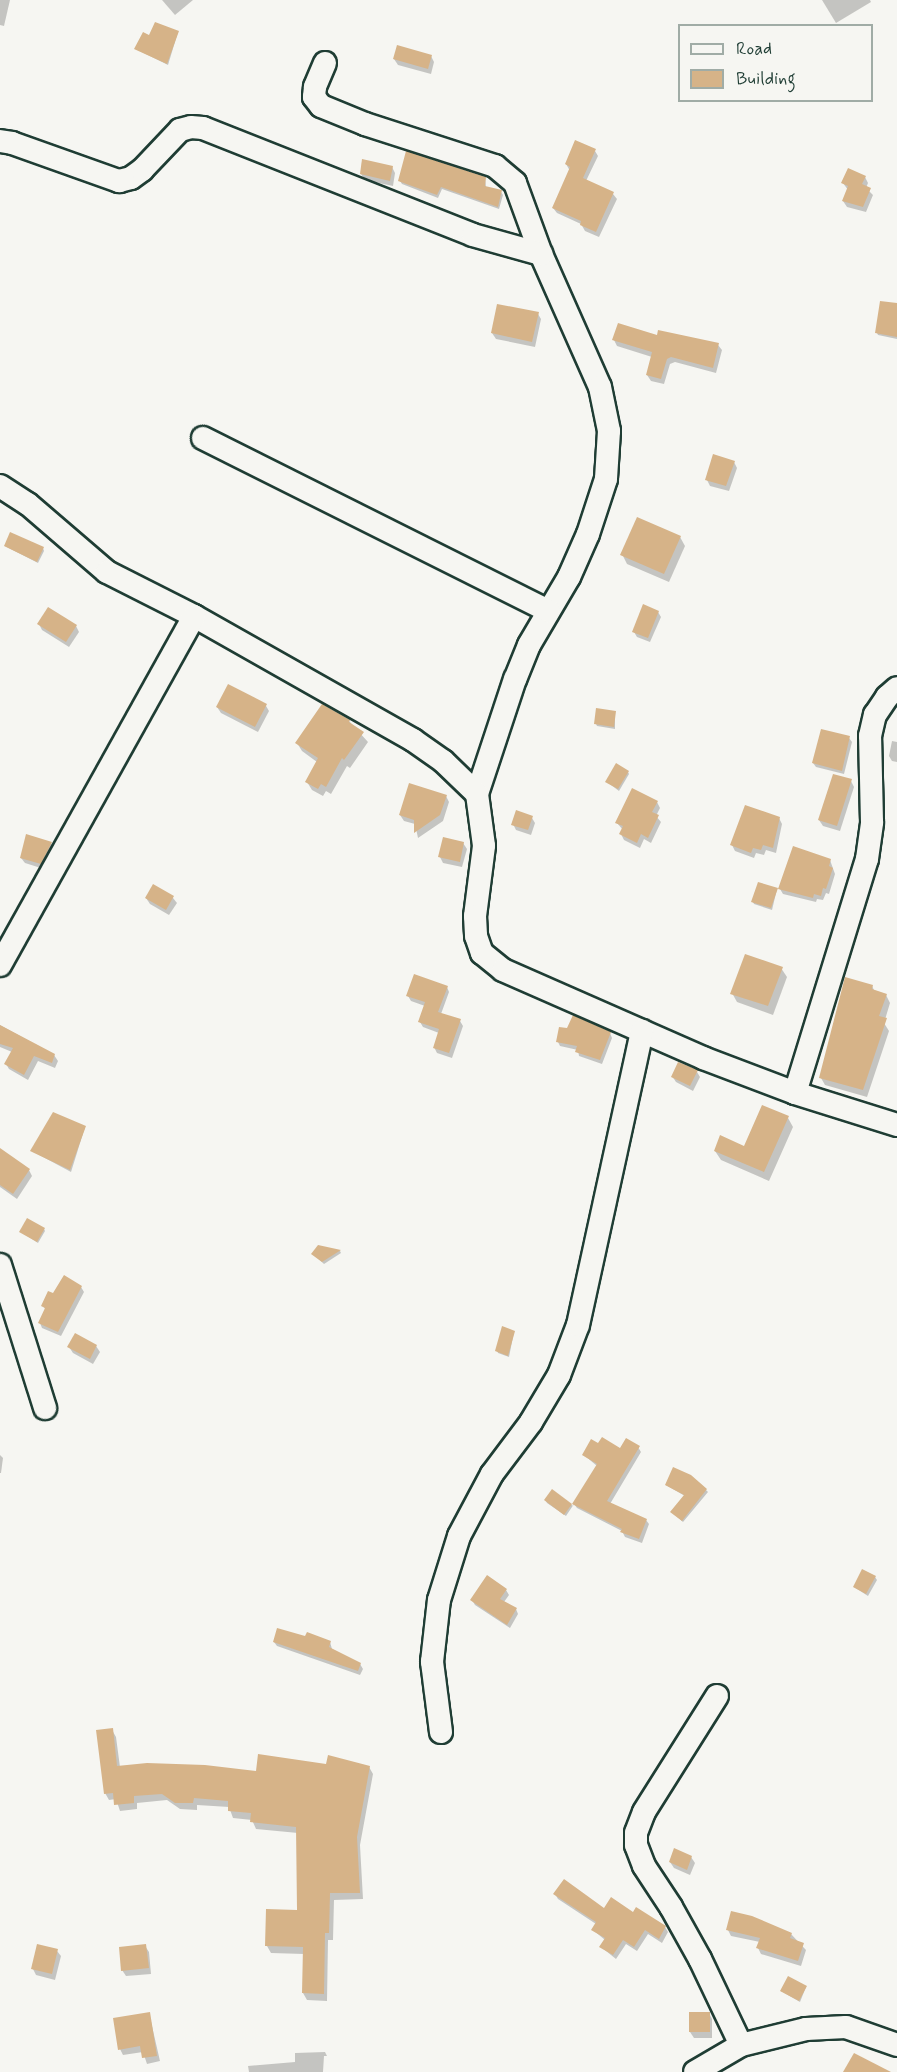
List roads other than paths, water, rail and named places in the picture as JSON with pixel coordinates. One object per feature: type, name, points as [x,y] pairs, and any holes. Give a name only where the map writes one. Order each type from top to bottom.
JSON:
[{"type":"street","points":[[325,63],[315,87],[314,97],[321,106],[365,124],[495,166],[515,183],[541,254],[594,370],[609,431],[606,479],[588,534],[570,577],[549,611],[515,679],[477,794],[484,846],[475,916],[476,936],[482,953],[503,970],[642,1031],[795,1093],[897,1125]]},
{"type":"street","points":[[0,141],[12,143],[119,181],[131,178],[142,170],[180,130],[191,127],[203,128],[473,235],[541,254]]},
{"type":"street","points":[[203,438],[549,611]]},
{"type":"street","points":[[0,486],[28,504],[107,572],[194,616],[413,740],[443,761],[477,794]]},
{"type":"street","points":[[0,965],[194,616]]},
{"type":"street","points":[[795,1093],[867,859],[872,822],[870,735],[875,715],[886,697],[897,688]]},
{"type":"street","points":[[441,1732],[432,1662],[439,1600],[459,1536],[492,1474],[531,1422],[559,1375],[578,1325],[642,1031]]},
{"type":"street","points":[[0,1265],[45,1408]]},
{"type":"street","points":[[717,1696],[644,1812],[636,1833],[636,1845],[644,1866],[671,1907],[700,1959],[741,2045]]},
{"type":"street","points":[[695,2072],[741,2045],[806,2029],[846,2027],[897,2045]]}]
